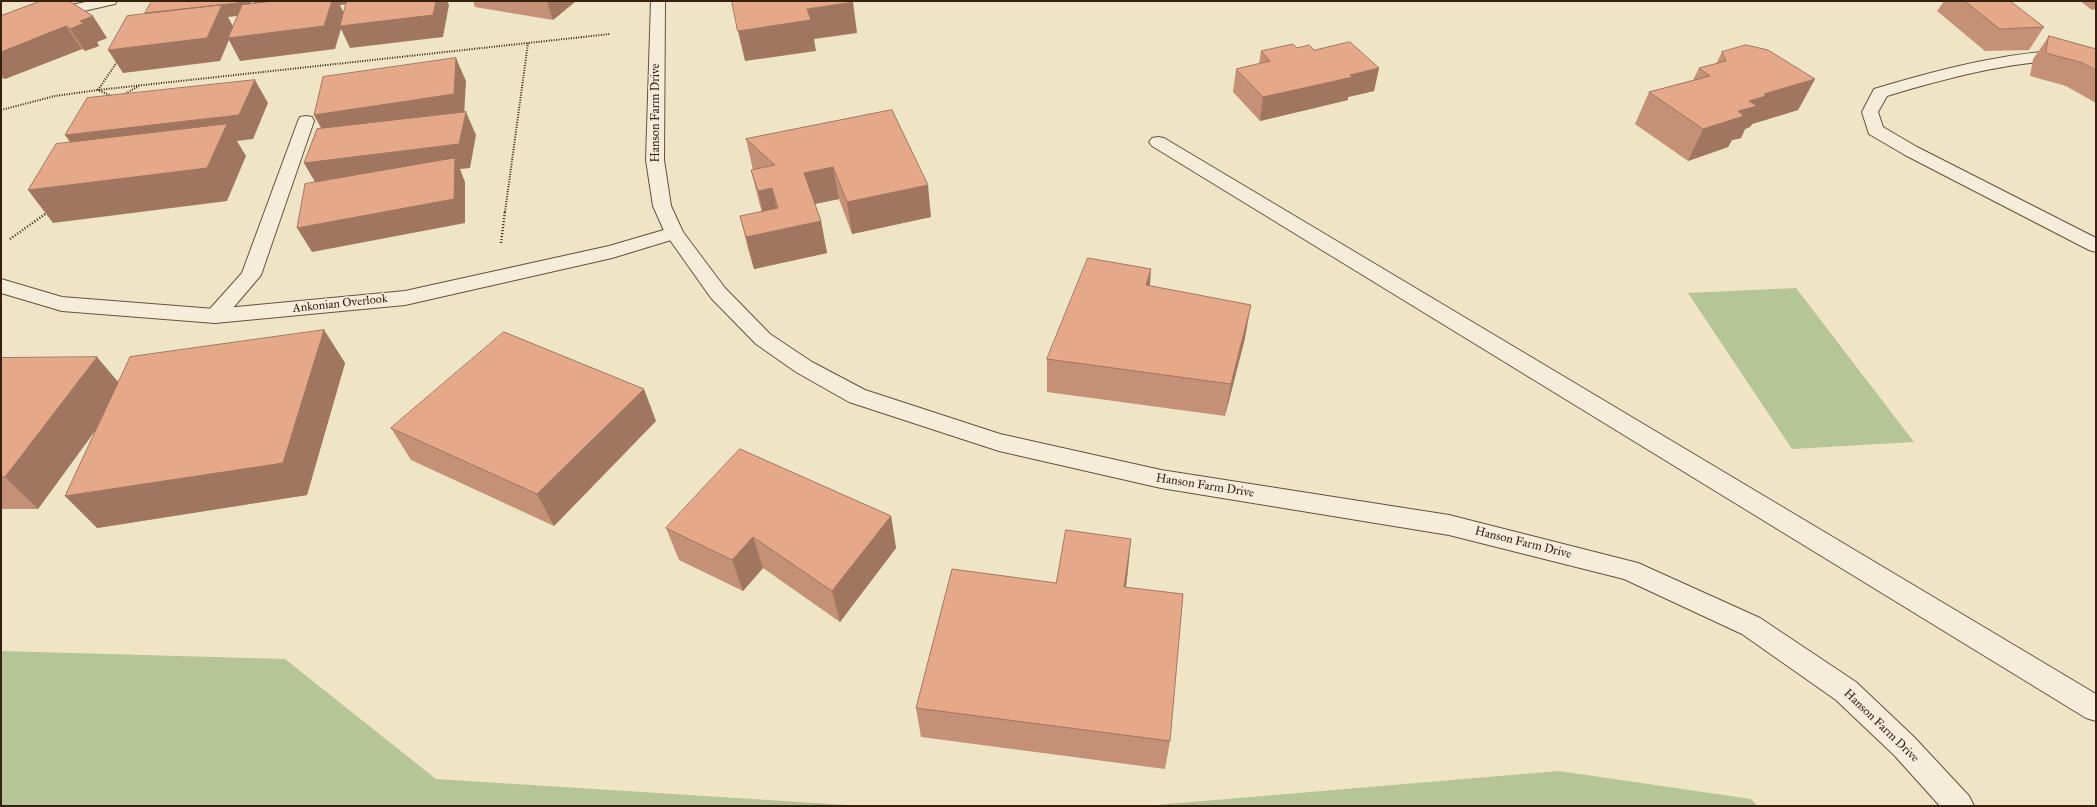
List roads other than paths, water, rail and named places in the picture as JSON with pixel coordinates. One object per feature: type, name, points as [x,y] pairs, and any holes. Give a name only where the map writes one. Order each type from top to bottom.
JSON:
[{"type":"street","points":[[1,25],[110,1]]},
{"type":"street","name":"Hanson Farm Drive","points":[[658,1],[655,160],[662,206],[674,232],[718,293],[763,339],[804,367],[857,396],[999,442],[1153,478],[1449,525],[1629,570],[1751,626],[1846,691],[1904,746],[1959,806]]},
{"type":"street","points":[[2096,54],[2048,54],[2007,60],[1930,78],[1880,93],[1870,112],[1875,130],[1911,151],[2096,246]]},
{"type":"street","points":[[215,316],[251,275],[306,121]]},
{"type":"street","points":[[1158,142],[2096,709]]},
{"type":"street","name":"Ankonian Overlook","points":[[1,286],[62,304],[215,316],[405,298],[612,252],[674,232]]}]
